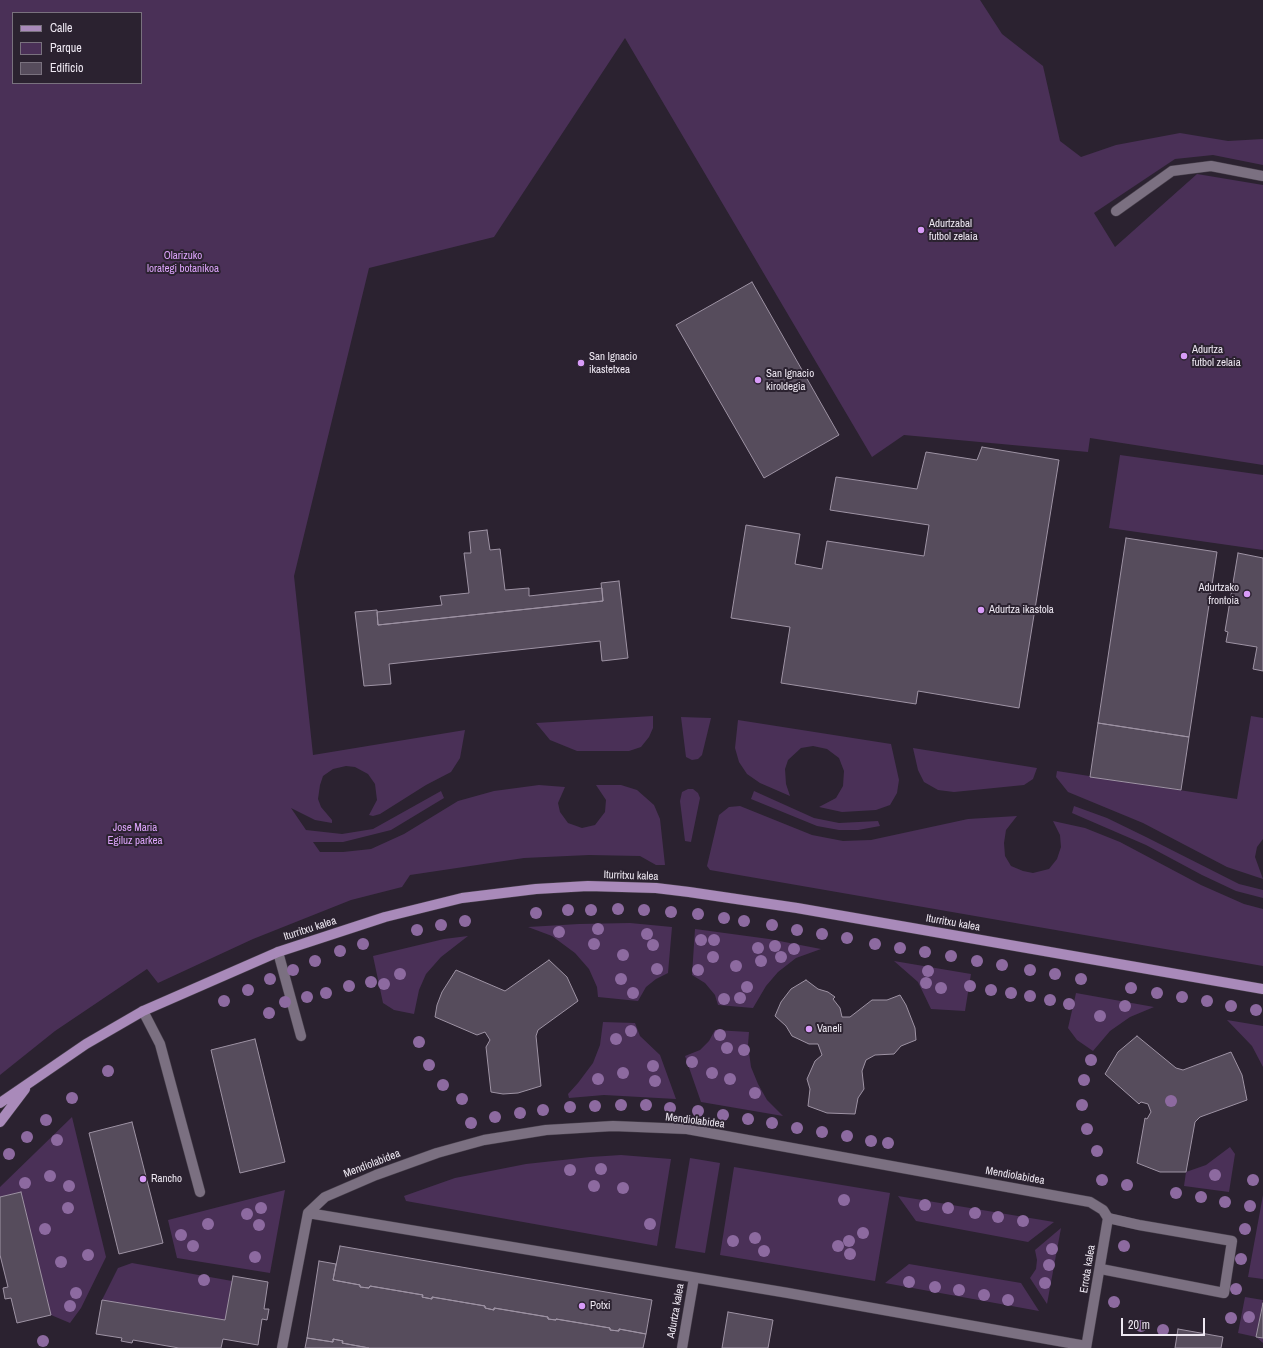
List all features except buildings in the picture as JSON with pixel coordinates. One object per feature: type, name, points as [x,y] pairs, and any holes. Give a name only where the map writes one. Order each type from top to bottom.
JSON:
[{"type":"main road","name":"Iturritxu kalea","points":[[0,1103],[86,1044],[143,1011],[278,952],[385,917],[462,898],[536,889],[588,886],[656,888],[797,908],[1263,989]]},
{"type":"main road","name":"Iturritxu kalea","points":[[0,1122],[32,1081]]},
{"type":"street","points":[[1116,211],[1172,171],[1212,166],[1263,176]]},
{"type":"street","points":[[278,952],[301,1036]]},
{"type":"street","points":[[143,1011],[160,1044],[200,1192]]},
{"type":"street","name":"Mendiolabidea","points":[[308,1212],[325,1198],[345,1187],[437,1153],[484,1140],[546,1130],[613,1126],[687,1129],[1090,1202],[1103,1210],[1108,1218]]},
{"type":"street","points":[[282,1348],[308,1212],[1086,1347]]},
{"type":"street","points":[[1101,1269],[1224,1293],[1232,1241],[1139,1225],[1108,1218]]},
{"type":"street","name":"Errota kalea","points":[[1086,1347],[1101,1269],[1108,1218]]},
{"type":"street","name":"Adurtza kalea","points":[[682,1348],[694,1278]]},
{"type":"green space","points":[[0,0],[980,0],[1002,34],[1043,66],[1060,141],[1081,157],[1116,145],[1180,133],[1228,141],[1263,139],[1263,165],[1213,155],[1175,159],[1094,213],[1115,247],[1197,174],[1263,185],[1263,465],[1090,438],[1088,452],[904,435],[872,457],[625,38],[494,237],[369,268],[294,576],[313,755],[465,730],[460,758],[451,772],[426,785],[380,814],[373,816],[369,815],[377,800],[375,784],[368,774],[355,767],[346,766],[333,769],[323,776],[320,785],[318,799],[321,807],[332,820],[332,823],[315,820],[291,808],[306,830],[342,834],[373,829],[441,791],[444,798],[391,830],[343,842],[313,842],[320,852],[343,852],[371,849],[404,834],[458,801],[494,791],[539,785],[565,787],[558,803],[560,812],[568,823],[582,828],[595,825],[605,812],[606,800],[596,785],[621,785],[637,790],[654,805],[660,819],[665,865],[656,865],[640,856],[589,855],[524,858],[410,875],[402,887],[351,900],[253,939],[158,983],[147,969],[55,1031],[0,1075]]},
{"type":"green space","points":[[1120,455],[1263,475],[1263,550],[1109,528]]},
{"type":"green space","points":[[653,716],[653,728],[649,737],[641,747],[629,751],[577,751],[550,740],[536,723]]},
{"type":"green space","points":[[1251,716],[1263,718],[1263,839],[1257,847],[1255,857],[1263,879],[1227,867],[1143,823],[1068,792],[1056,777],[1057,771],[1237,799]]},
{"type":"green space","points":[[681,717],[711,718],[702,755],[698,759],[692,760],[686,757]]},
{"type":"green space","points":[[738,720],[891,744],[899,780],[897,793],[890,805],[876,810],[842,812],[819,807],[836,798],[843,786],[844,771],[839,758],[827,749],[813,746],[801,748],[788,760],[785,769],[786,784],[790,796],[760,783],[747,774],[739,762],[735,748]]},
{"type":"green space","points":[[913,748],[1037,768],[1033,779],[1024,785],[954,792],[938,790],[924,782],[918,770]]},
{"type":"green space","points":[[688,789],[693,789],[698,793],[700,798],[691,842],[685,841],[680,801],[682,792]]},
{"type":"green space","points":[[754,791],[814,818],[839,823],[878,821],[880,826],[858,830],[839,830],[817,826],[751,799]]},
{"type":"green space","points":[[740,806],[812,835],[843,841],[871,840],[968,819],[1017,816],[1006,830],[1004,843],[1005,856],[1011,866],[1033,873],[1049,869],[1057,859],[1061,847],[1060,835],[1053,821],[1085,828],[1120,842],[1201,885],[1244,904],[1263,909],[1263,966],[710,870],[707,866],[719,815],[729,807]]},
{"type":"green space","points":[[1074,806],[1107,818],[1239,884],[1263,890],[1263,898],[1236,891],[1202,875],[1146,845],[1072,813]]},
{"type":"green space","points":[[630,923],[672,927],[668,973],[656,979],[646,987],[638,1001],[598,997],[597,987],[589,969],[575,953],[552,936],[528,927],[579,924]]},
{"type":"green space","points":[[695,929],[769,939],[821,949],[796,958],[778,972],[766,986],[753,1008],[718,1005],[715,995],[705,983],[692,975]]},
{"type":"green space","points":[[468,936],[441,957],[426,974],[419,990],[414,1014],[394,1010],[383,1003],[373,956],[444,939]]},
{"type":"green space","points":[[894,961],[971,974],[965,1011],[931,1009],[918,982]]},
{"type":"green space","points":[[1076,993],[1154,1007],[1130,1017],[1110,1031],[1093,1051],[1077,1040],[1068,1028]]},
{"type":"green space","points":[[1227,1020],[1263,1026],[1263,1067],[1252,1046]]},
{"type":"green space","points":[[603,1022],[635,1023],[640,1036],[660,1055],[676,1099],[604,1095],[569,1098],[568,1094],[593,1063],[600,1045]]},
{"type":"green space","points":[[715,1030],[749,1032],[748,1045],[751,1067],[767,1100],[783,1116],[701,1102],[685,1056],[700,1050],[709,1041]]},
{"type":"green space","points":[[72,1117],[106,1257],[81,1308],[70,1323],[51,1315],[21,1192],[0,1197],[0,1187]]},
{"type":"green space","points":[[1230,1147],[1235,1154],[1229,1192],[1184,1186],[1186,1172],[1206,1165]]},
{"type":"green space","points":[[621,1155],[671,1159],[657,1246],[406,1201],[404,1196],[455,1178],[526,1164]]},
{"type":"green space","points":[[690,1158],[720,1163],[705,1253],[675,1248]]},
{"type":"green space","points":[[734,1167],[890,1193],[875,1281],[720,1255]]},
{"type":"green space","points":[[285,1190],[270,1273],[177,1258],[168,1220]]},
{"type":"green space","points":[[1263,1195],[1263,1279],[1248,1277]]},
{"type":"green space","points":[[898,1196],[1054,1222],[1028,1242],[916,1221]]},
{"type":"green space","points":[[1061,1228],[1047,1304],[1030,1278],[1036,1269],[1037,1260],[1035,1250]]},
{"type":"green space","points":[[132,1263],[232,1281],[225,1320],[102,1300],[118,1268]]},
{"type":"green space","points":[[909,1264],[1021,1283],[1039,1311],[885,1283]]},
{"type":"green space","points":[[1245,1297],[1263,1300],[1256,1337],[1238,1333]]},
{"type":"green space","points":[[1256,1337],[1263,1338],[1263,1343]]},
{"type":"place","name":"Adurtzabal futbol zelaia","points":[[921,230]]},
{"type":"place","name":"Adurtza futbol zelaia","points":[[1184,356]]},
{"type":"place","name":"San Ignacio ikastetxea","points":[[581,363]]},
{"type":"place","name":"San Ignacio kiroldegia","points":[[758,380]]},
{"type":"place","name":"Adurtzako frontoia","points":[[1247,594]]},
{"type":"place","name":"Adurtza ikastola","points":[[981,610]]},
{"type":"place","name":"Vaneli","points":[[809,1029]]},
{"type":"place","name":"Rancho","points":[[143,1179]]},
{"type":"place","name":"Potxi","points":[[582,1306]]},
{"type":"park label","name":"Olarizuko lorategi botanikoa","points":[[183,262]]},
{"type":"park label","name":"Jose Maria Egiluz parkea","points":[[135,834]]}]
